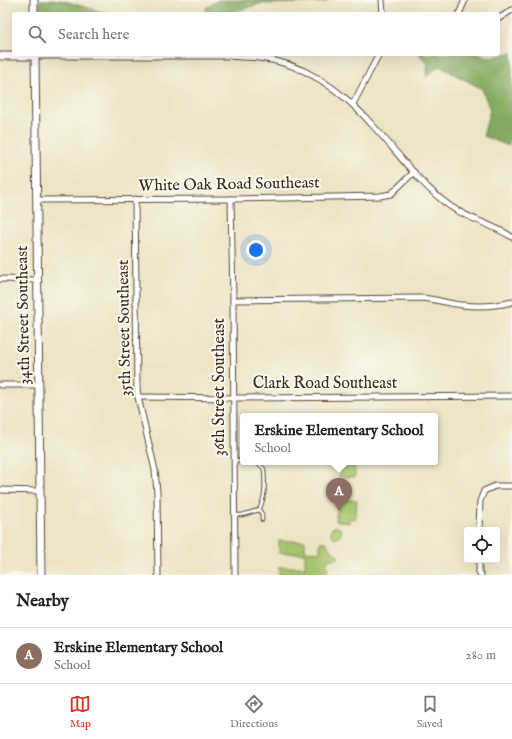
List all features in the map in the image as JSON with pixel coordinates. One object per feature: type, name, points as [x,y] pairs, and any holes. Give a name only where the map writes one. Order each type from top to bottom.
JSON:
[{"type":"street","points":[[34,0],[34,12]]},
{"type":"street","points":[[382,0],[383,12]]},
{"type":"street","points":[[460,12],[465,0]]},
{"type":"street","points":[[500,18],[512,10]]},
{"type":"street","points":[[0,56],[12,56]]},
{"type":"street","name":"34th Street Southeast","points":[[35,56],[41,575]]},
{"type":"street","points":[[228,56],[259,58],[284,64],[311,75],[333,88],[353,104],[442,201],[460,212],[511,234]]},
{"type":"street","points":[[353,104],[378,56]]},
{"type":"street","name":"White Oak Road Southeast","points":[[36,200],[231,199],[380,196],[391,194],[414,172]]},
{"type":"street","name":"35th Street Southeast","points":[[135,199],[138,397],[155,470],[157,492],[158,575]]},
{"type":"street","name":"36th Street Southeast","points":[[231,199],[235,575]]},
{"type":"street","points":[[0,279],[37,280]]},
{"type":"street","points":[[233,300],[422,298],[461,305],[498,306],[512,302]]},
{"type":"street","points":[[0,385],[39,385]]},
{"type":"street","name":"Clark Road Southeast","points":[[138,397],[233,398],[512,396]]},
{"type":"street","points":[[479,527],[480,501],[484,491],[495,486],[512,486]]},
{"type":"street","points":[[0,490],[40,491]]},
{"type":"street","points":[[479,563],[479,572],[481,575]]},
{"type":"lane","points":[[234,460],[240,461]]},
{"type":"lane","points":[[234,515],[242,515],[259,510],[265,494],[264,469],[260,465]]},
{"type":"lane","points":[[259,510],[262,514],[262,520]]},
{"type":"green space","points":[[40,0],[61,0],[102,12],[64,12],[50,10],[49,12],[40,12]]},
{"type":"green space","points":[[218,0],[327,0],[326,2],[260,4],[234,12],[206,12],[206,8]]},
{"type":"green space","points":[[512,52],[512,96],[509,146],[483,136],[490,110],[482,89],[439,66],[426,77],[428,64],[421,56],[484,56],[491,58]]},
{"type":"green space","points":[[355,466],[355,477],[339,477],[339,467]]},
{"type":"green space","points":[[340,500],[357,500],[356,517],[355,519],[349,518],[349,523],[335,520]]},
{"type":"green space","points":[[336,526],[340,528],[342,532],[340,536],[336,538],[332,536],[330,532],[332,528]]},
{"type":"green space","points":[[279,541],[305,541],[305,551],[320,552],[320,542],[327,542],[329,548],[338,555],[338,559],[329,559],[326,565],[328,569],[325,575],[279,575],[279,567],[305,567],[305,553],[279,553]]},
{"type":"place","name":"Erskine Elementary School","points":[[339,511]]}]
